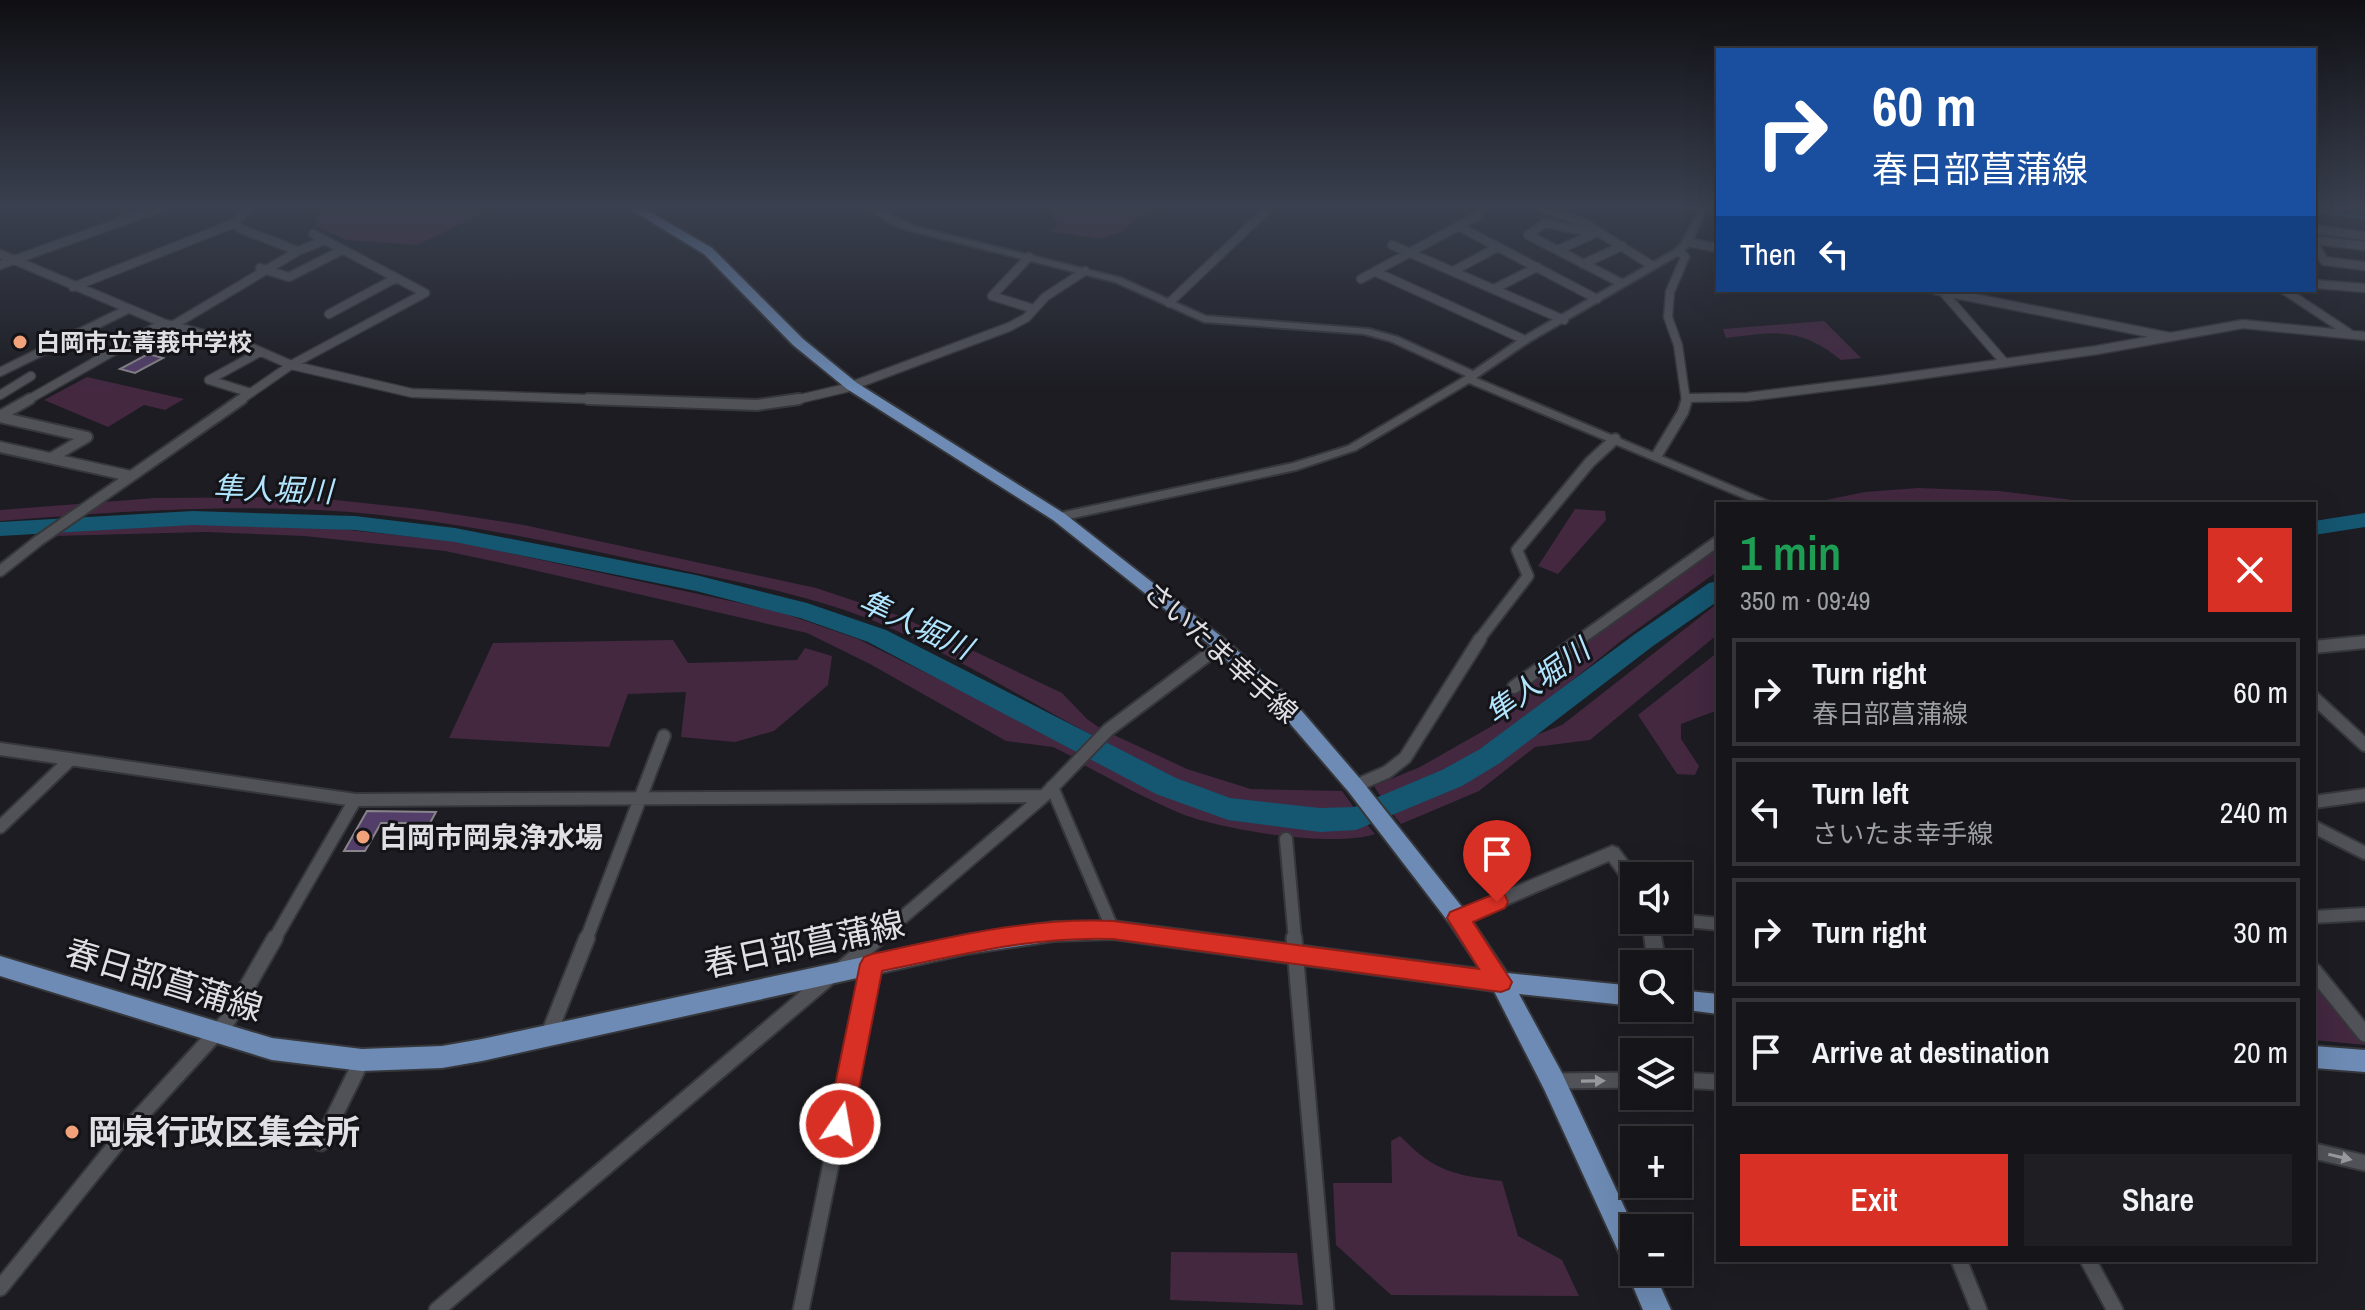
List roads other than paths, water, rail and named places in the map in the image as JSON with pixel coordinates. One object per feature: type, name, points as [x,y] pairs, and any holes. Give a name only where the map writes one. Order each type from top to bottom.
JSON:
[{"type":"main road","name":"さいたま幸手線","points":[[725,268],[798,342],[852,386],[1059,517],[1221,645],[1287,707],[1355,786],[1458,918],[1501,982],[1553,1081],[1620,1227]]},
{"type":"main road","name":"春日部菖蒲線","points":[[0,966],[272,1049],[362,1060],[442,1057],[1024,932],[1068,928],[1113,930],[1501,982],[1620,995]]},
{"type":"main road","points":[[1692,1001],[1716,1004]]},
{"type":"main road","points":[[2316,1057],[2365,1061]]},
{"type":"main road","points":[[1646,1286],[1657,1310]]},
{"type":"street","points":[[29,268],[167,325],[260,352],[291,365],[412,393],[757,405],[807,399],[852,386],[1009,327],[1026,318],[1045,297],[1085,271]]},
{"type":"street","points":[[73,287],[121,268]]},
{"type":"street","points":[[260,268],[289,277],[306,268]]},
{"type":"street","points":[[0,417],[167,325],[217,302],[260,268]]},
{"type":"street","points":[[0,571],[38,541],[291,365],[425,293],[377,268]]},
{"type":"street","points":[[1018,268],[992,296],[1034,309]]},
{"type":"street","points":[[1074,268],[1144,290],[1204,319],[1365,331],[1394,339],[1470,377],[1764,502]]},
{"type":"street","points":[[1169,303],[1206,268]]},
{"type":"street","points":[[1361,279],[1383,268]]},
{"type":"street","points":[[1447,268],[1564,320]]},
{"type":"street","points":[[1453,271],[1458,268]]},
{"type":"street","points":[[1494,289],[1535,268]]},
{"type":"street","points":[[1539,268],[1597,299]]},
{"type":"street","points":[[1591,268],[1621,283]]},
{"type":"street","points":[[1059,517],[1328,457],[1375,436],[1525,340],[1564,320],[1646,268]]},
{"type":"street","points":[[1657,455],[1683,412],[1687,398],[1681,379],[1678,345],[1668,317],[1670,292],[1680,268]]},
{"type":"street","points":[[1376,272],[1525,340]]},
{"type":"street","points":[[329,314],[396,278]]},
{"type":"street","points":[[2316,284],[2365,288]]},
{"type":"street","points":[[1942,292],[2005,363]]},
{"type":"street","points":[[1950,292],[2174,338]]},
{"type":"street","points":[[2287,292],[2353,335]]},
{"type":"street","points":[[0,372],[126,310]]},
{"type":"street","points":[[1687,398],[1747,397],[2005,363],[2174,338],[2243,324],[2365,336]]},
{"type":"street","points":[[251,393],[209,380],[260,352]]},
{"type":"street","points":[[0,395],[31,376]]},
{"type":"street","points":[[0,417],[87,437],[51,458]]},
{"type":"street","points":[[1355,786],[1387,772],[1405,758],[1474,647],[1528,576],[1517,550],[1590,462],[1615,439]]},
{"type":"street","points":[[0,447],[130,476]]},
{"type":"street","points":[[1514,687],[1716,542]]},
{"type":"street","points":[[2316,647],[2365,642]]},
{"type":"street","points":[[437,1310],[841,970],[1048,791],[1108,730],[1221,645]]},
{"type":"street","points":[[2316,700],[2365,745]]},
{"type":"street","points":[[548,1036],[664,736]]},
{"type":"street","points":[[0,749],[355,800],[1048,791]]},
{"type":"street","points":[[0,827],[71,759]]},
{"type":"street","points":[[1048,791],[1113,930]]},
{"type":"street","points":[[2316,802],[2365,795]]},
{"type":"street","points":[[0,1288],[131,1126],[217,1033],[245,991],[355,800]]},
{"type":"street","points":[[2316,828],[2365,853]]},
{"type":"street","points":[[1286,839],[1326,1310]]},
{"type":"street","points":[[1458,918],[1612,853],[1620,864]]},
{"type":"street","points":[[2316,917],[2365,914]]},
{"type":"street","points":[[1692,921],[1716,924]]},
{"type":"street","points":[[801,1310],[872,964]]},
{"type":"street","points":[[2316,973],[2365,1034]]},
{"type":"street","points":[[321,1143],[362,1060]]},
{"type":"street","points":[[1553,1081],[1620,1080]]},
{"type":"street","points":[[1692,1081],[1716,1082]]},
{"type":"street","points":[[2316,1151],[2365,1163]]},
{"type":"street","points":[[1960,1262],[1979,1310]]},
{"type":"street","points":[[2089,1262],[2115,1310]]},
{"type":"waterway","name":"隼人堀川","points":[[0,529],[193,518],[355,523],[455,535],[696,583],[807,611],[877,636],[1166,786],[1228,809],[1320,820],[1356,818],[1452,778],[1490,756],[1644,640],[1716,590]]},
{"type":"waterway","name":"隼人堀川","points":[[2316,528],[2365,520]]},
{"type":"place","name":"白岡市立菁莪中学校","points":[[20,342]]},
{"type":"place","name":"白岡市岡泉浄水場","points":[[363,837]]},
{"type":"place","name":"岡泉行政区集会所","points":[[72,1132]]}]
